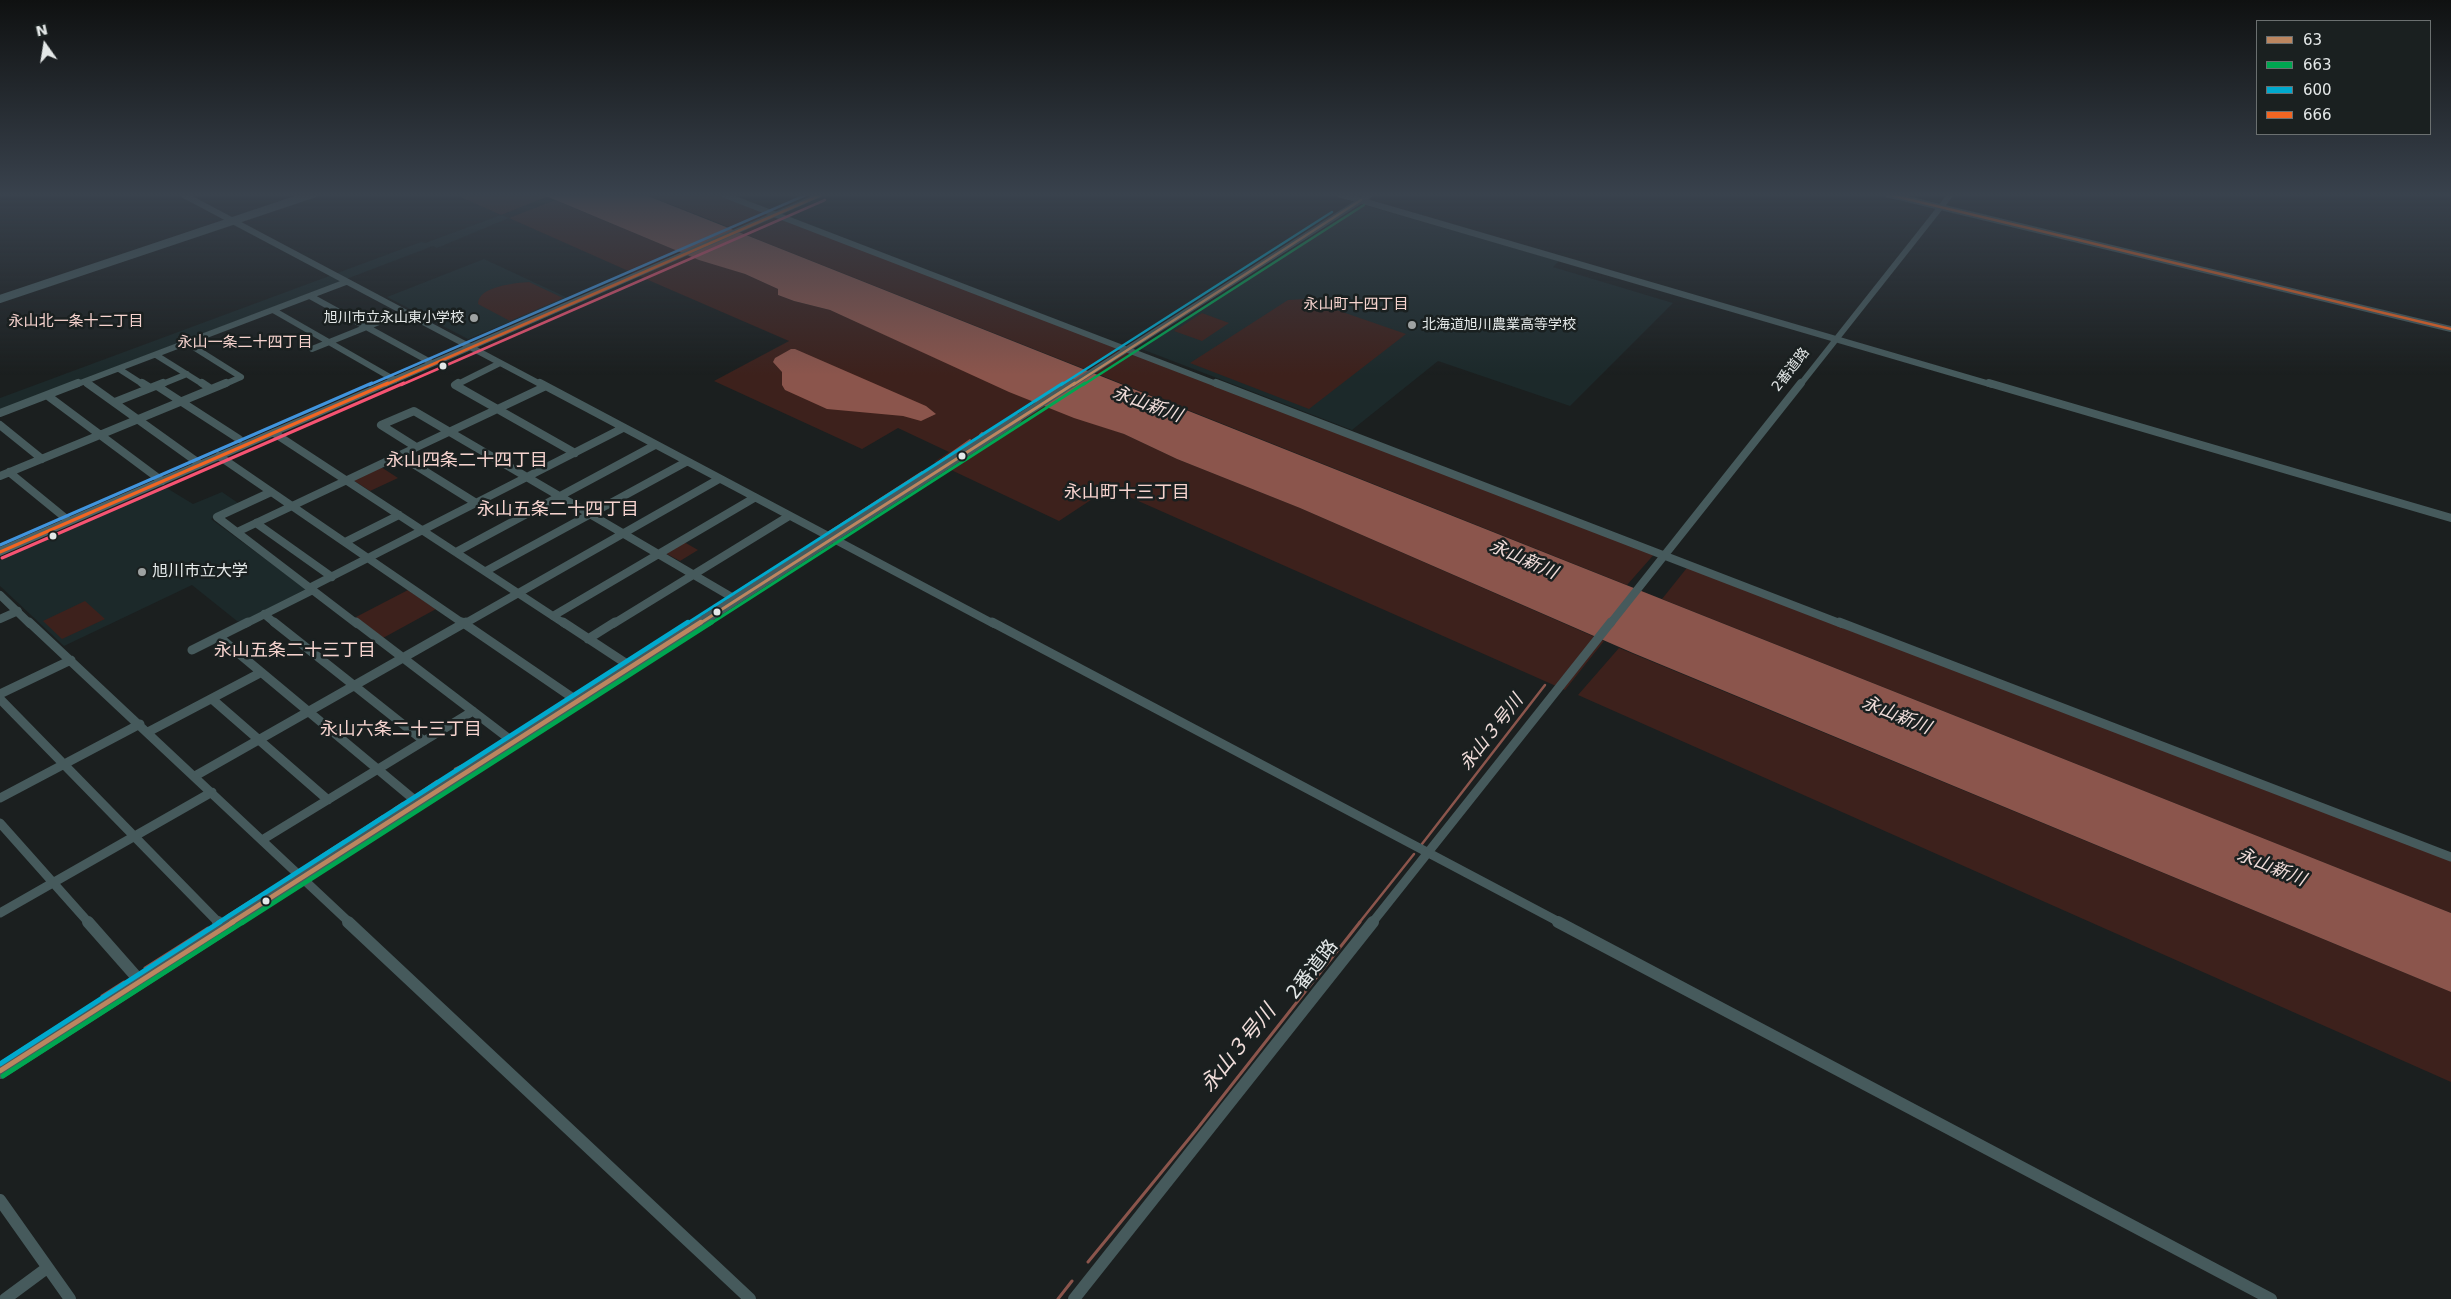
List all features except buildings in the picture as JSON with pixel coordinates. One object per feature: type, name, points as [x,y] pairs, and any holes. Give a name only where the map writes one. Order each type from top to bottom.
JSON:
[{"type":"highway","points":[[0,552],[683,255]]},
{"type":"street","points":[[0,299],[132,255]]},
{"type":"street","points":[[295,255],[2271,1299]]},
{"type":"street","points":[[883,255],[2451,857]]},
{"type":"street","points":[[0,1071],[576,700],[1275,255]]},
{"type":"street","points":[[1549,255],[2451,518]]},
{"type":"street","name":"2番道路","points":[[1074,1299],[1902,255]]},
{"type":"street","points":[[2142,255],[2451,329]]},
{"type":"street","points":[[0,413],[346,282]]},
{"type":"street","points":[[310,296],[432,364]]},
{"type":"street","points":[[273,310],[395,380]]},
{"type":"street","points":[[312,349],[404,312]]},
{"type":"street","points":[[0,476],[241,377],[187,343]]},
{"type":"street","points":[[156,355],[211,389]]},
{"type":"street","points":[[500,364],[454,385],[575,452]]},
{"type":"street","points":[[119,369],[181,402],[239,439]]},
{"type":"street","points":[[115,402],[187,374]]},
{"type":"street","points":[[85,382],[200,464]]},
{"type":"street","points":[[237,532],[544,387]]},
{"type":"street","points":[[48,396],[162,481]]},
{"type":"street","points":[[416,447],[381,425],[414,411],[735,599]]},
{"type":"street","points":[[0,425],[42,459]]},
{"type":"street","points":[[192,650],[623,428]]},
{"type":"street","points":[[274,433],[630,666]]},
{"type":"street","points":[[456,552],[655,445]]},
{"type":"street","points":[[399,455],[476,503]]},
{"type":"street","points":[[220,456],[576,700]]},
{"type":"street","points":[[486,571],[686,462]]},
{"type":"street","points":[[9,472],[69,522]]},
{"type":"street","points":[[195,776],[719,479]]},
{"type":"street","points":[[272,492],[217,517],[512,741]]},
{"type":"street","points":[[553,616],[754,498]]},
{"type":"street","points":[[345,542],[399,514]]},
{"type":"street","points":[[588,638],[789,516]]},
{"type":"street","points":[[256,523],[332,577]]},
{"type":"street","points":[[0,595],[302,876],[750,1299]]},
{"type":"street","points":[[0,619],[18,611]]},
{"type":"street","points":[[264,614],[355,684],[424,741]]},
{"type":"street","points":[[219,637],[260,673],[418,802]]},
{"type":"street","points":[[0,694],[70,660]]},
{"type":"street","points":[[0,798],[64,764],[212,698],[260,673]]},
{"type":"street","points":[[212,698],[328,800]]},
{"type":"street","points":[[0,699],[223,927]]},
{"type":"street","points":[[262,840],[473,711]]},
{"type":"street","points":[[0,914],[212,792]]},
{"type":"street","points":[[0,823],[140,981]]},
{"type":"street","points":[[0,1200],[70,1299]]},
{"type":"street","points":[[5,1299],[48,1268]]},
{"type":"shaded area","points":[[387,255],[410,255],[0,411],[0,398]]},
{"type":"shaded area","points":[[592,255],[674,255],[633,273]]},
{"type":"shaded area","points":[[687,255],[745,274],[778,289],[778,295],[830,310],[1034,402],[939,464],[934,462],[949,452],[898,428],[862,449],[714,381],[789,341],[639,276]]},
{"type":"shaded area","points":[[796,255],[882,255],[1125,347],[1087,370]]},
{"type":"shaded area","name":"北海道旭川農業高等学校","points":[[1283,255],[1537,255],[1559,261],[1553,267],[1673,303],[1570,406],[1438,361],[1352,430],[1139,348]]},
{"type":"shaded area","name":"旭川市立永山東小学校","points":[[484,259],[568,298],[468,339],[387,297]]},
{"type":"shaded area","points":[[529,282],[563,298],[510,321],[478,304],[484,293],[491,289]]},
{"type":"shaded area","points":[[1305,299],[1406,334],[1309,409],[1190,363],[1288,300]]},
{"type":"shaded area","points":[[1202,313],[1229,323],[1202,341],[1174,331]]},
{"type":"shaded area","points":[[1132,350],[1657,551],[1627,585],[1095,373]]},
{"type":"shaded area","points":[[1044,406],[1124,434],[1177,459],[1300,508],[1604,641],[1565,690],[1109,488],[1059,521],[947,468]]},
{"type":"shaded area","points":[[381,467],[398,478],[370,491],[353,480]]},
{"type":"shaded area","name":"旭川市立大学","points":[[165,487],[193,504],[222,492],[241,505],[211,519],[306,589],[242,622],[237,621],[192,585],[64,646],[0,586],[0,560]]},
{"type":"shaded area","points":[[684,542],[698,550],[680,561],[667,554],[668,551]]},
{"type":"shaded area","points":[[1690,564],[2451,857],[2451,913],[1662,599]]},
{"type":"shaded area","points":[[408,590],[436,609],[383,638],[356,617]]},
{"type":"shaded area","points":[[85,601],[105,619],[62,639],[43,621]]},
{"type":"shaded area","points":[[1619,648],[2451,992],[2451,1082],[1578,695]]},
{"type":"water","name":"永山新川","points":[[686,255],[795,255],[2451,913],[2451,992],[1633,653],[1300,508],[1177,459],[1124,434],[1074,418],[1009,392],[830,310],[778,295],[778,289],[745,274]]},
{"type":"water","points":[[791,349],[795,349],[926,406],[936,414],[921,421],[903,416],[827,409],[785,390],[782,385],[782,372],[773,362],[775,358]]},
{"type":"waterway","points":[[936,464],[970,440]]},
{"type":"waterway","points":[[829,532],[922,472]]},
{"type":"waterway","points":[[802,550],[813,543]]},
{"type":"waterway","points":[[781,563],[796,554]]},
{"type":"waterway","points":[[762,576],[772,569]]},
{"type":"waterway","points":[[738,591],[754,580]]},
{"type":"waterway","points":[[714,606],[722,602]]},
{"type":"waterway","points":[[702,614],[707,611]]},
{"type":"waterway","points":[[577,693],[596,681]]},
{"type":"waterway","name":"永山３号川","points":[[1422,844],[1545,685]]},
{"type":"waterway","points":[[517,732],[564,701]]},
{"type":"waterway","points":[[482,753],[499,744]]},
{"type":"waterway","points":[[455,769],[470,762]]},
{"type":"waterway","points":[[418,794],[437,781]]},
{"type":"waterway","points":[[394,809],[403,803]]},
{"type":"waterway","points":[[359,832],[383,816]]},
{"type":"waterway","points":[[321,856],[344,841]]},
{"type":"waterway","name":"永山３号川","points":[[1359,923],[1414,854]]},
{"type":"waterway","points":[[227,916],[257,897]]},
{"type":"waterway","name":"永山３号川","points":[[1088,1262],[1197,1129],[1360,922]]},
{"type":"waterway","points":[[145,968],[208,928]]},
{"type":"waterway","points":[[102,996],[124,982]]},
{"type":"waterway","name":"永山３号川","points":[[1058,1299],[1072,1281]]},
{"type":"transit line","points":[[0,545],[668,255]]},
{"type":"transit line","name":"666","points":[[0,552],[684,255]]},
{"type":"transit line","points":[[2,558],[699,255]]},
{"type":"transit line","name":"600","points":[[0,1064],[509,736],[1265,255]]},
{"type":"transit line","name":"63","points":[[0,1071],[1276,255]]},
{"type":"transit line","name":"663","points":[[3,1076],[1286,255]]},
{"type":"transit line","name":"666","points":[[2140,255],[2451,329]]},
{"type":"place","name":"旭川市立永山東小学校","points":[[474,318]]},
{"type":"place","name":"北海道旭川農業高等学校","points":[[1412,325]]},
{"type":"place","name":"旭川市立大学","points":[[142,572]]},
{"type":"district","name":"永山町十四丁目","points":[[1356,305]]},
{"type":"district","name":"永山北一条十二丁目","points":[[76,322]]},
{"type":"district","name":"永山一条二十四丁目","points":[[245,343]]},
{"type":"district","name":"永山四条二十四丁目","points":[[467,461]]},
{"type":"district","name":"永山町十三丁目","points":[[1127,493]]},
{"type":"district","name":"永山五条二十四丁目","points":[[558,510]]},
{"type":"district","name":"永山五条二十三丁目","points":[[295,651]]},
{"type":"district","name":"永山六条二十三丁目","points":[[401,730]]}]
